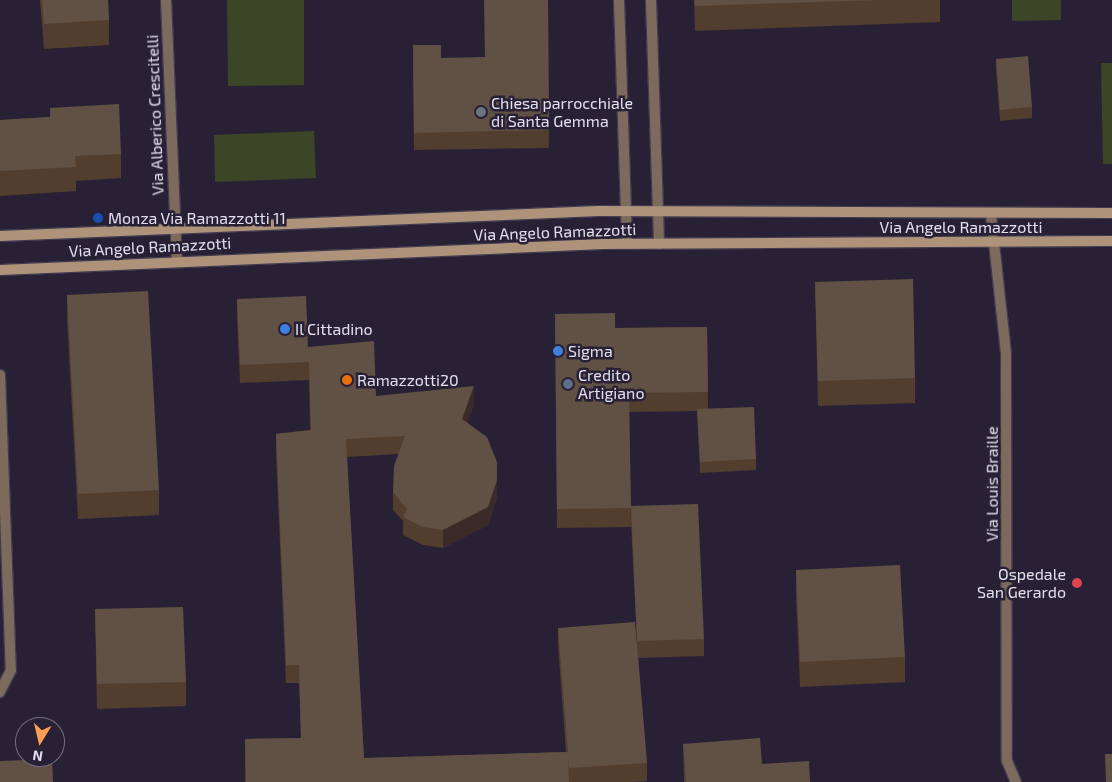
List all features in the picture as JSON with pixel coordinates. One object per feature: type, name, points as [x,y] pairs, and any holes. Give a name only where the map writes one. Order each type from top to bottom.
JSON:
[{"type":"street","name":"Via Alberico Crescitelli","points":[[166,0],[177,260]]},
{"type":"street","points":[[619,0],[626,244]]},
{"type":"street","points":[[651,0],[659,244]]},
{"type":"street","name":"Via Angelo Ramazzotti","points":[[0,236],[626,211],[991,215],[1112,213]]},
{"type":"street","name":"Via Louis Braille","points":[[991,215],[1006,354],[1007,761],[1016,782]]},
{"type":"street","name":"Via Angelo Ramazzotti","points":[[0,270],[177,260],[626,244],[1112,241]]},
{"type":"street","points":[[0,375],[11,670],[0,692]]},
{"type":"green space","points":[[227,0],[304,0],[304,85],[228,86]]},
{"type":"green space","points":[[1012,0],[1061,0],[1061,20],[1012,21]]},
{"type":"green space","points":[[1101,63],[1112,63],[1112,164],[1103,164]]},
{"type":"green space","points":[[314,131],[316,178],[215,182],[214,135]]},
{"type":"building","points":[[42,0],[108,0],[109,20],[44,24]]},
{"type":"building","name":"Chiesa parrocchiale di Santa Gemma","points":[[484,0],[548,0],[549,130],[414,133],[413,45],[441,45],[441,58],[485,57]]},
{"type":"building","points":[[694,0],[879,0],[695,6]]},
{"type":"building","points":[[1028,56],[1032,107],[1000,110],[996,59]]},
{"type":"building","points":[[119,104],[121,154],[75,156],[76,167],[0,171],[0,120],[50,117],[50,108]]},
{"type":"building","points":[[913,279],[915,378],[818,381],[815,282]]},
{"type":"building","points":[[148,291],[159,490],[78,494],[67,295]]},
{"type":"building","points":[[306,296],[308,347],[374,341],[376,396],[474,386],[462,419],[487,437],[497,462],[497,480],[488,507],[443,530],[423,527],[403,517],[407,509],[393,492],[394,466],[405,436],[346,439],[364,758],[568,752],[558,628],[635,622],[647,763],[569,768],[568,757],[569,782],[246,782],[245,739],[301,738],[299,665],[286,665],[276,434],[311,430],[309,362],[240,365],[237,299]]},
{"type":"building","points":[[615,313],[615,328],[707,327],[708,392],[629,393],[631,508],[557,509],[555,314]]},
{"type":"building","points":[[754,407],[756,459],[700,462],[697,409]]},
{"type":"building","points":[[698,504],[704,639],[637,641],[631,506]]},
{"type":"building","points":[[900,565],[905,657],[800,662],[796,570]]},
{"type":"building","points":[[183,607],[186,682],[97,684],[95,609]]},
{"type":"building","points":[[760,738],[762,764],[809,761],[810,782],[686,782],[683,744]]},
{"type":"building","points":[[1105,754],[1112,754],[1112,782],[1106,782]]},
{"type":"building","points":[[15,760],[15,767],[52,767],[53,782],[0,782],[0,761]]},
{"type":"place","name":"Chiesa parrocchiale di Santa Gemma","points":[[481,112]]},
{"type":"place","name":"Monza Via Ramazzotti 11","points":[[98,218]]},
{"type":"place","name":"Il Cittadino","points":[[285,329]]},
{"type":"place","name":"Sigma","points":[[558,351]]},
{"type":"place","name":"Ramazzotti20","points":[[347,380]]},
{"type":"place","name":"Credito Artigiano","points":[[568,384]]},
{"type":"place","name":"Ospedale San Gerardo","points":[[1077,583]]}]
